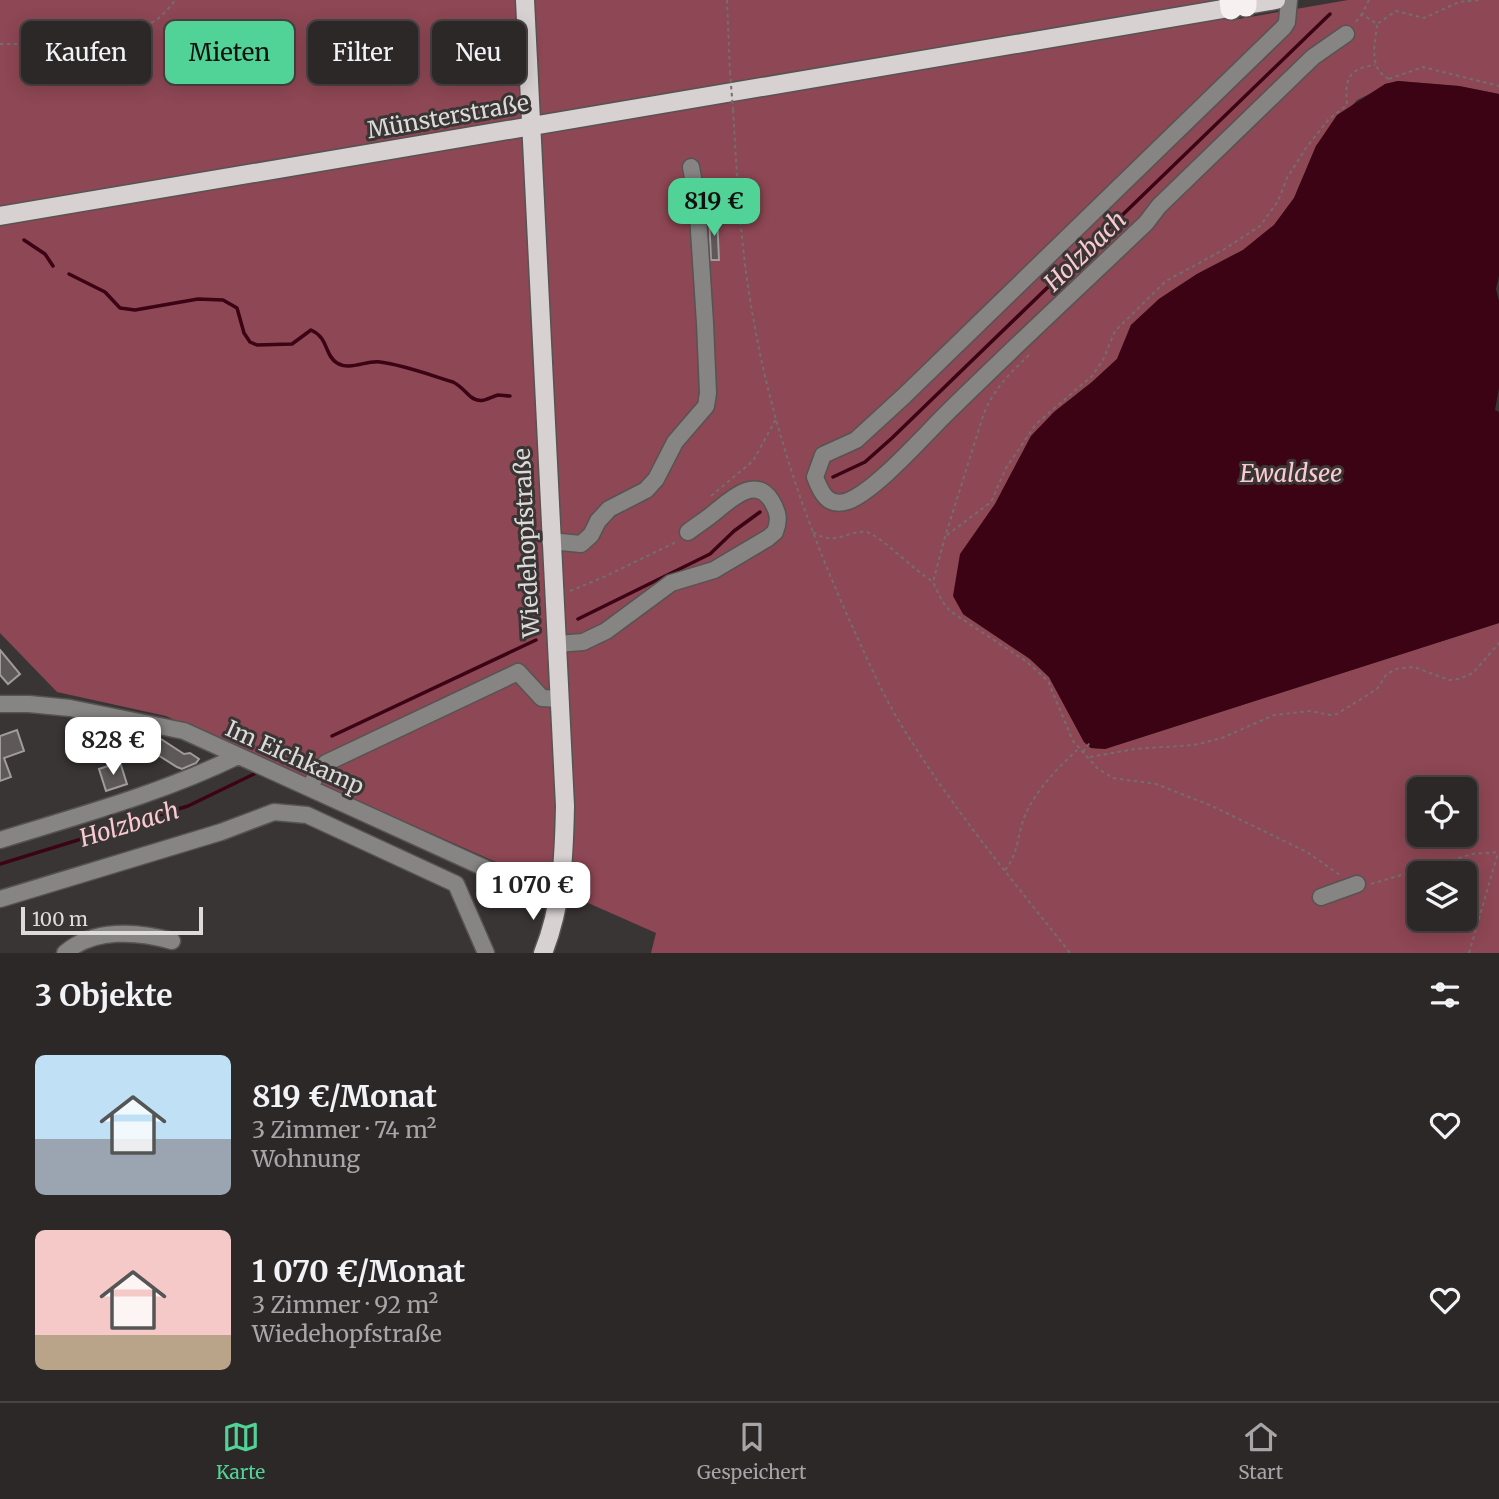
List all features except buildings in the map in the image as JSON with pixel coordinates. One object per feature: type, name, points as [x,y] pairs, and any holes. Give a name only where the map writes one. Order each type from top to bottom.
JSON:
[{"type":"main road","name":"Wiedehopfstraße","points":[[525,0],[565,806],[564,869],[551,932],[543,953]]},
{"type":"main road","name":"Münsterstraße","points":[[0,216],[1238,4],[1276,0]]},
{"type":"street","points":[[1289,0],[1287,22],[1254,56],[904,396],[856,440],[823,455],[815,477],[826,499],[834,503],[847,501],[864,492],[887,472],[1146,223],[1159,206],[1313,57],[1346,34]]},
{"type":"street","points":[[550,541],[580,544],[591,535],[598,521],[610,509],[646,490],[656,479],[675,442],[706,406],[708,393],[705,323],[697,200],[691,167]]},
{"type":"street","points":[[556,644],[583,642],[607,631],[671,583],[726,564],[775,531],[778,525],[777,510],[765,493],[757,489],[748,490],[737,494],[688,532]]},
{"type":"street","points":[[310,788],[326,763],[518,672],[542,698],[559,699]]},
{"type":"street","name":"Im Eichkamp","points":[[0,704],[70,708],[184,731],[557,901]]},
{"type":"street","points":[[0,840],[131,800],[201,774],[238,756]]},
{"type":"street","points":[[0,899],[221,832],[274,811],[287,811],[307,814],[456,884],[486,953]]},
{"type":"street","points":[[1321,897],[1357,884]]},
{"type":"street","points":[[65,953],[97,935],[152,935],[172,941]]},
{"type":"path","points":[[0,44],[68,42],[139,28],[157,20],[175,0]]},
{"type":"path","points":[[727,0],[739,209],[747,281],[776,419],[812,531],[878,683],[907,734],[944,789],[1070,953]]},
{"type":"path","points":[[1346,34],[1369,0]]},
{"type":"path","points":[[1377,24],[1396,11],[1424,18],[1459,2],[1480,0]]},
{"type":"path","points":[[1362,14],[1377,24]]},
{"type":"path","points":[[1377,24],[1375,65],[1378,72],[1390,79],[1423,67],[1499,86]]},
{"type":"path","points":[[945,537],[991,502],[1006,468],[1036,424],[1091,376],[1103,360],[1115,331],[1123,322],[1166,281],[1260,226],[1278,201],[1287,177],[1306,148],[1329,119],[1347,105],[1348,77],[1356,69],[1375,65]]},
{"type":"path","points":[[933,582],[945,537],[992,396],[1004,379],[1033,351]]},
{"type":"path","points":[[706,502],[753,461],[776,419]]},
{"type":"path","points":[[812,531],[824,538],[872,534],[933,582],[950,611],[1027,662],[1048,681],[1078,749],[1089,757],[1097,768],[1113,778],[1156,784],[1238,817],[1307,852],[1357,884],[1379,883],[1472,854],[1499,852],[1469,953]]},
{"type":"path","points":[[553,598],[604,578],[673,544],[688,532]]},
{"type":"path","points":[[1089,757],[1135,748],[1195,745],[1222,738],[1255,722],[1284,713],[1338,713],[1359,702],[1377,688],[1386,675],[1395,670],[1414,667],[1449,680],[1473,673],[1499,643]]},
{"type":"path","points":[[1082,752],[1091,741]]},
{"type":"path","points":[[1005,870],[1012,862],[1027,810],[1078,749]]},
{"type":"shaded area","points":[[0,0],[1224,0],[1233,20],[1348,0],[1499,0],[1499,94],[1459,86],[1398,81],[1385,84],[1357,100],[1316,146],[1294,198],[1274,225],[1243,250],[1197,274],[1159,299],[1131,325],[1117,359],[1054,412],[1031,436],[995,504],[961,554],[963,614],[1030,659],[1049,677],[1084,742],[1091,748],[1105,749],[1499,623],[1499,953],[651,953],[656,933],[166,716],[57,692],[0,633]]},
{"type":"water","name":"Ewaldsee","points":[[1398,81],[1459,86],[1499,94],[1499,276],[1496,289],[1499,301],[1499,388],[1495,410],[1499,412],[1499,623],[1105,749],[1091,748],[1084,742],[1049,677],[1030,659],[963,614],[953,596],[960,554],[995,504],[1031,436],[1054,412],[1117,359],[1131,325],[1159,299],[1197,274],[1243,250],[1274,225],[1294,198],[1316,146],[1337,115],[1385,84]]},
{"type":"waterway","name":"Holzbach","points":[[833,477],[865,462],[892,438],[1330,14]]},
{"type":"waterway","points":[[24,240],[45,254],[53,266]]},
{"type":"waterway","points":[[69,274],[105,292],[120,308],[135,310],[198,299],[223,300],[237,308],[244,333],[250,342],[257,345],[292,344],[311,330],[321,337],[333,360],[342,365],[389,363],[453,382],[479,400],[498,395],[510,396]]},
{"type":"waterway","name":"Holzbach","points":[[578,619],[710,554],[734,531],[760,512]]},
{"type":"waterway","name":"Holzbach","points":[[332,736],[536,640]]},
{"type":"waterway","name":"Holzbach","points":[[0,864],[188,806],[254,774]]}]
